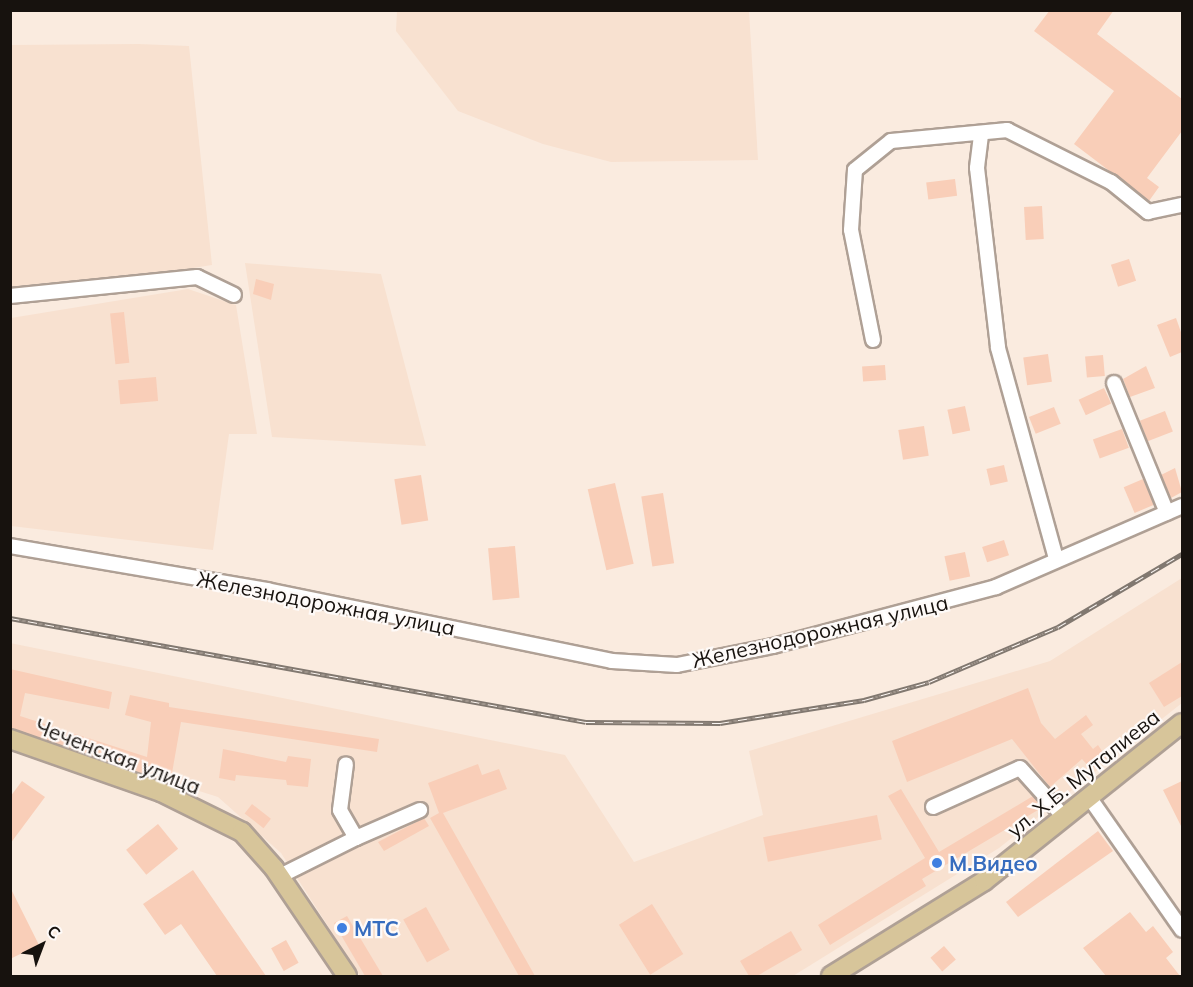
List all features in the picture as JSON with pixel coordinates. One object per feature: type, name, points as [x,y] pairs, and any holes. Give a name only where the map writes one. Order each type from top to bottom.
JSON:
[{"type":"main road","name":"ул. Х.Б. Муталиева","points":[[831,976],[984,880],[1182,723]]},
{"type":"main road","name":"Чеченская улица","points":[[10,739],[161,792],[242,832],[280,876],[347,976]]},
{"type":"street","points":[[873,340],[851,230],[855,170],[891,141],[981,135],[1007,130],[1111,182],[1148,212],[1182,205]]},
{"type":"street","points":[[981,135],[976,168],[998,348],[1056,558]]},
{"type":"street","points":[[10,296],[197,277],[234,296]]},
{"type":"street","points":[[1114,383],[1167,513]]},
{"type":"street","name":"Железнодорожная улица","points":[[10,546],[267,590],[612,661],[677,665],[915,611],[996,587],[1056,558],[1182,506]]},
{"type":"street","points":[[346,764],[340,810],[356,838]]},
{"type":"street","points":[[933,807],[1020,768],[1064,817]]},
{"type":"street","points":[[1089,797],[1182,930]]},
{"type":"street","points":[[280,876],[356,838],[420,810]]},
{"type":"shaded area","points":[[397,11],[749,11],[758,160],[611,162],[543,144],[458,111],[396,31]]},
{"type":"shaded area","points":[[11,45],[189,46],[212,265],[11,297]]},
{"type":"shaded area","points":[[245,263],[381,274],[426,446],[272,437]]},
{"type":"shaded area","points":[[188,289],[236,305],[257,434],[229,434],[213,550],[11,526],[11,318]]},
{"type":"shaded area","points":[[1182,578],[1182,703],[999,848],[793,976],[360,976],[281,853],[218,797],[11,731],[10,643],[565,755],[634,862],[763,815],[749,751],[1050,661]]},
{"type":"building","points":[[1050,10],[1114,10],[1097,34],[1182,99],[1182,131],[1147,178],[1159,187],[1149,201],[1074,144],[1114,91],[1034,31]]},
{"type":"building","points":[[955,179],[957,196],[928,199],[926,183]]},
{"type":"building","points":[[1042,206],[1044,239],[1026,240],[1024,207]]},
{"type":"building","points":[[1129,259],[1136,281],[1118,287],[1111,265]]},
{"type":"building","points":[[256,279],[274,284],[271,300],[253,294]]},
{"type":"building","points":[[124,312],[129,363],[115,364],[110,313]]},
{"type":"building","points":[[1176,318],[1182,335],[1182,352],[1170,357],[1157,325]]},
{"type":"building","points":[[1048,354],[1052,382],[1027,385],[1023,357]]},
{"type":"building","points":[[1103,355],[1105,376],[1087,377],[1085,357]]},
{"type":"building","points":[[885,365],[886,380],[863,382],[862,367]]},
{"type":"building","points":[[1146,366],[1155,388],[1130,397],[1123,379]]},
{"type":"building","points":[[156,377],[158,401],[120,404],[118,380]]},
{"type":"building","points":[[1104,388],[1111,403],[1086,415],[1079,400]]},
{"type":"building","points":[[965,406],[970,430],[953,434],[947,410]]},
{"type":"building","points":[[1054,407],[1061,424],[1036,434],[1029,417]]},
{"type":"building","points":[[1165,411],[1173,432],[1148,441],[1140,421]]},
{"type":"building","points":[[924,426],[929,456],[903,460],[898,430]]},
{"type":"building","points":[[1122,429],[1129,448],[1100,458],[1093,440]]},
{"type":"building","points":[[1004,465],[1008,482],[990,486],[986,469]]},
{"type":"building","points":[[1175,468],[1182,492],[1171,498],[1161,475]]},
{"type":"building","points":[[421,475],[428,520],[402,525],[394,479]]},
{"type":"building","points":[[1143,479],[1154,505],[1135,513],[1124,487]]},
{"type":"building","points":[[615,483],[634,564],[606,570],[588,489]]},
{"type":"building","points":[[663,493],[674,563],[652,567],[641,496]]},
{"type":"building","points":[[1004,540],[1009,555],[987,562],[982,547]]},
{"type":"building","points":[[515,546],[520,598],[493,600],[488,548]]},
{"type":"building","points":[[965,552],[970,576],[950,581],[944,556]]},
{"type":"building","points":[[1182,662],[1182,696],[1164,707],[1149,683]]},
{"type":"building","points":[[10,669],[112,692],[109,709],[25,693],[20,716],[147,757],[151,722],[125,715],[130,695],[169,703],[169,707],[379,739],[377,752],[181,722],[172,773],[160,767],[156,778],[10,728]]},
{"type":"building","points":[[1028,688],[1041,723],[1055,739],[1086,715],[1093,725],[1081,734],[1093,749],[1098,745],[1106,757],[1091,769],[1082,759],[1050,787],[1012,739],[907,782],[892,741]]},
{"type":"building","points":[[223,749],[286,762],[288,756],[311,759],[308,787],[287,785],[286,780],[236,775],[235,781],[219,778]]},
{"type":"building","points":[[478,764],[482,775],[499,769],[507,789],[443,813],[535,976],[519,976],[430,818],[439,813],[428,783]]},
{"type":"building","points":[[22,781],[45,797],[10,844],[10,797]]},
{"type":"building","points":[[1182,781],[1182,828],[1163,790]]},
{"type":"building","points":[[901,789],[939,852],[1033,796],[1043,807],[922,879],[926,886],[830,945],[818,925],[925,858],[888,796]]},
{"type":"building","points":[[252,804],[271,819],[264,828],[245,813]]},
{"type":"building","points":[[877,815],[882,840],[768,862],[763,837]]},
{"type":"building","points":[[424,818],[429,826],[384,851],[378,842]]},
{"type":"building","points":[[158,824],[178,849],[146,875],[126,850]]},
{"type":"building","points":[[1098,831],[1113,851],[1018,917],[1006,902]]},
{"type":"building","points":[[193,870],[266,976],[217,976],[181,924],[165,935],[143,904]]},
{"type":"building","points":[[10,887],[39,945],[10,959]]},
{"type":"building","points":[[652,904],[683,954],[650,975],[619,925]]},
{"type":"building","points":[[426,907],[450,950],[427,962],[403,920]]},
{"type":"building","points":[[1130,912],[1146,932],[1153,926],[1173,952],[1166,958],[1180,976],[1106,976],[1083,948]]},
{"type":"building","points":[[347,916],[383,976],[365,976],[334,923]]},
{"type":"building","points":[[791,931],[802,950],[757,976],[749,976],[740,961]]},
{"type":"building","points":[[286,940],[299,963],[284,971],[271,948]]},
{"type":"building","points":[[944,946],[956,960],[942,971],[930,958]]},
{"type":"railway","points":[[10,618],[586,722],[720,723],[864,700],[929,682],[1058,627],[1182,554]]},
{"type":"place","name":"М.Видео","points":[[937,863]]},
{"type":"place","name":"МТС","points":[[342,928]]}]
